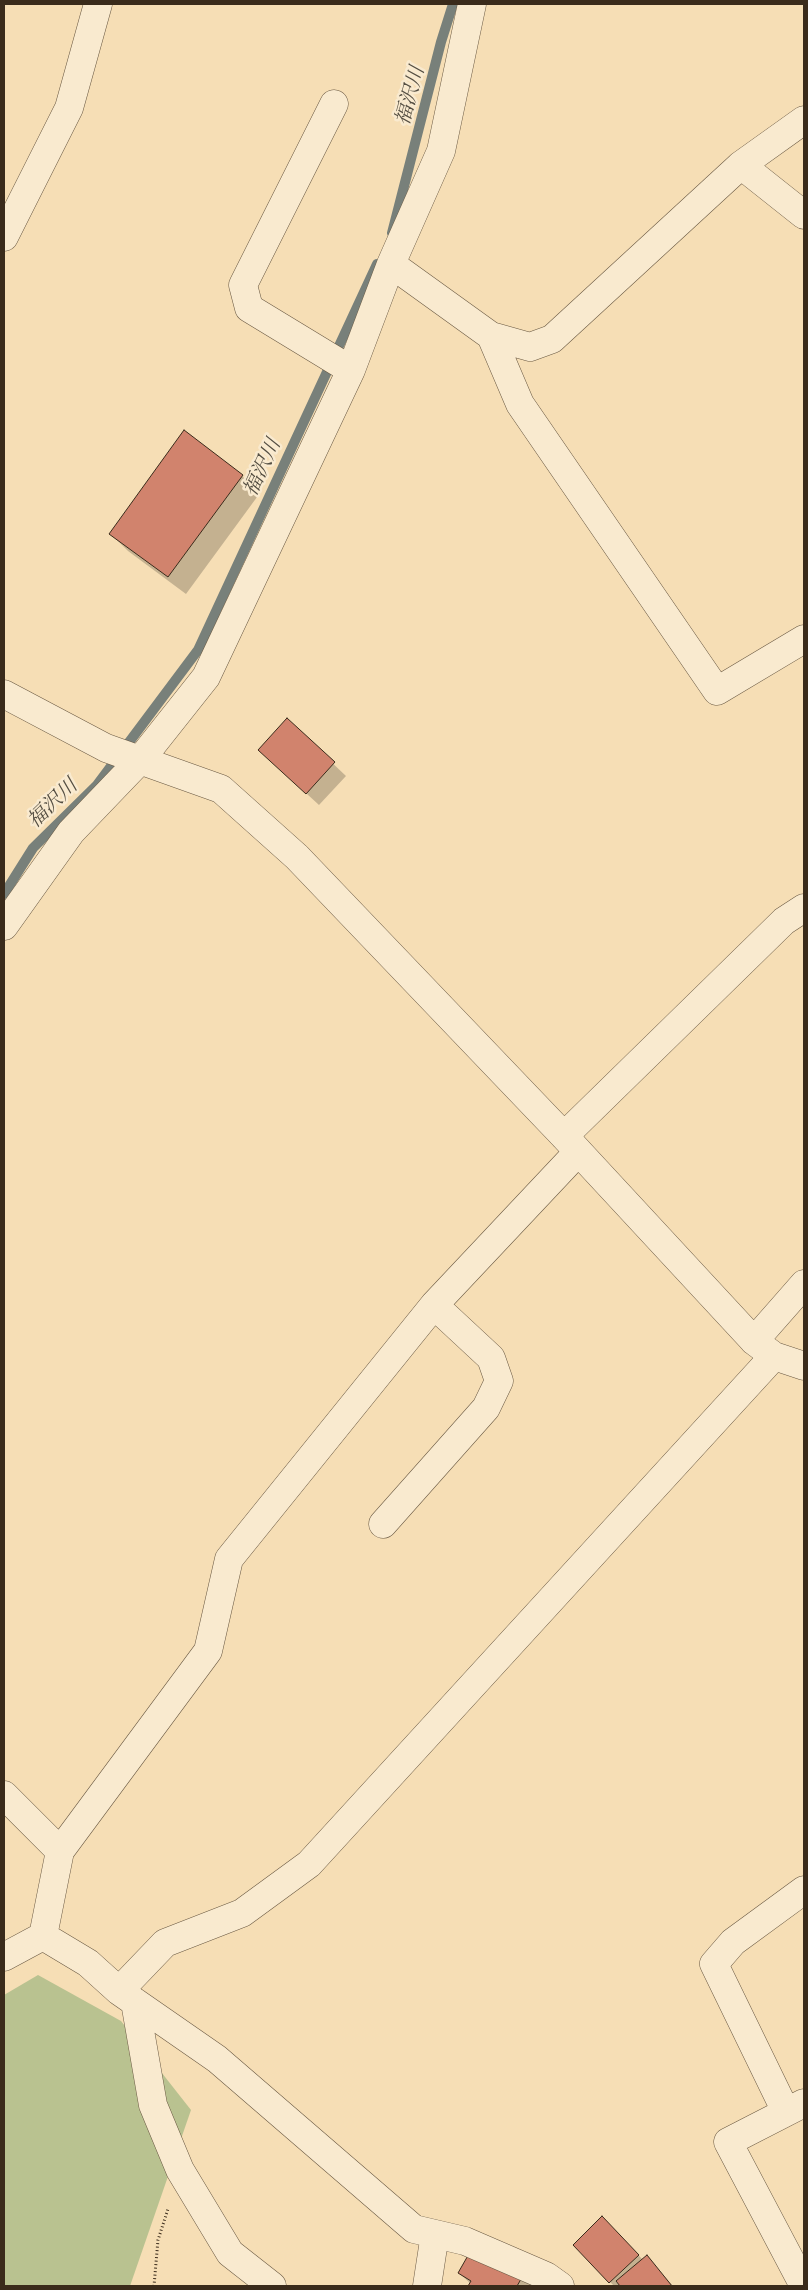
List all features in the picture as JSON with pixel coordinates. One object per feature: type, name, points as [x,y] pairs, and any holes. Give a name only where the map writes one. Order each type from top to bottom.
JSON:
[{"type":"street","points":[[4,237],[69,108],[98,4]]},
{"type":"street","points":[[4,926],[71,832],[141,759],[206,677],[351,370],[392,264],[441,151],[472,4]]},
{"type":"street","points":[[334,104],[242,285],[249,308],[351,370]]},
{"type":"street","points":[[392,264],[491,336],[530,347],[552,339],[741,165],[804,120]]},
{"type":"street","points":[[741,165],[804,215]]},
{"type":"street","points":[[491,336],[520,404],[718,691],[804,639]]},
{"type":"street","points":[[4,694],[106,748],[221,788],[297,858],[764,1348],[804,1366]]},
{"type":"street","points":[[43,1936],[60,1850],[208,1651],[229,1559],[434,1305],[571,1144],[784,921],[803,909]]},
{"type":"street","points":[[272,2286],[230,2253],[180,2170],[153,2105],[127,1997],[165,1943],[242,1913],[309,1864],[764,1348],[804,1284]]},
{"type":"street","points":[[383,1524],[486,1408],[499,1381],[491,1358],[434,1305]]},
{"type":"street","points":[[4,1795],[60,1850]]},
{"type":"street","points":[[804,1890],[733,1942],[714,1964],[795,2107],[728,2142],[804,2286]]},
{"type":"street","points":[[43,1936],[88,1963],[127,1997],[218,2059],[414,2229],[465,2241],[546,2276],[560,2286]]},
{"type":"street","points":[[4,1957],[43,1936]]},
{"type":"street","points":[[427,2286],[435,2234]]},
{"type":"path","points":[[154,2286],[158,2240],[180,2170]]},
{"type":"green space","points":[[38,1975],[121,2021],[191,2110],[130,2286],[4,2286],[4,1995]]},
{"type":"building","points":[[184,430],[243,475],[168,577],[109,534]]},
{"type":"building","points":[[287,718],[335,762],[306,794],[258,750]]},
{"type":"building","points":[[602,2216],[639,2255],[609,2283],[573,2245]]},
{"type":"building","points":[[474,2245],[524,2274],[517,2286],[468,2286],[471,2281],[458,2273]]},
{"type":"building","points":[[647,2255],[672,2286],[620,2286],[616,2281]]},
{"type":"waterway","name":"福沢川","points":[[392,233],[441,42],[453,4]]},
{"type":"waterway","name":"福沢川","points":[[4,894],[33,848],[97,785],[198,650],[377,264]]}]
